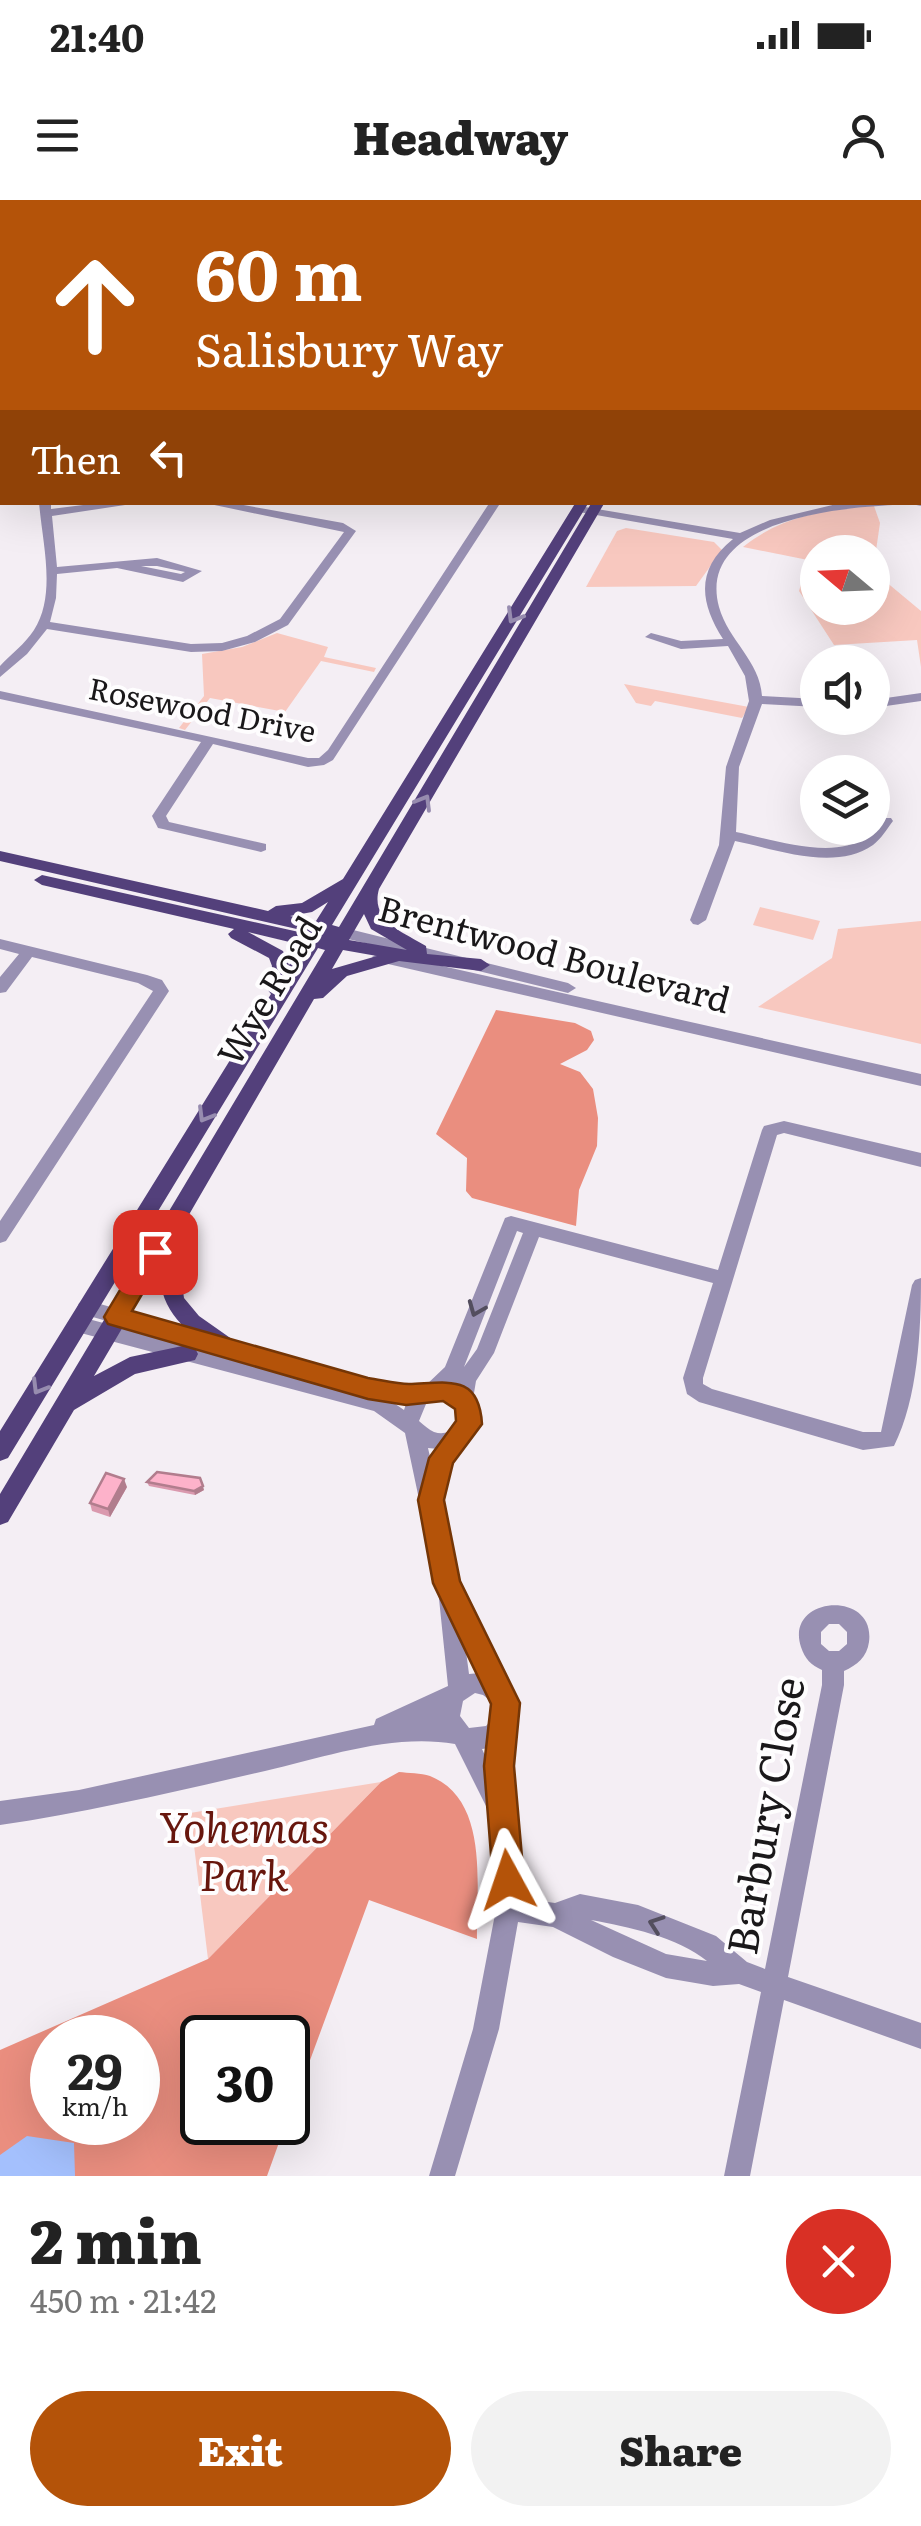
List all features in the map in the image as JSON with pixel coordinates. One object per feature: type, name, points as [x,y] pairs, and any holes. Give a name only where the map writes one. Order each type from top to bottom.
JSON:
[{"type":"main road","name":"Wye Road","points":[[0,1451],[274,1002],[586,510]]},
{"type":"main road","name":"Wye Road","points":[[0,1515],[341,941],[586,510]]},
{"type":"main road","name":"Brentwood Boulevard","points":[[0,856],[245,910],[317,935]]},
{"type":"main road","points":[[0,870],[238,934],[267,946],[277,955],[281,966],[274,1002]]},
{"type":"main road","points":[[245,910],[297,911],[352,881]]},
{"type":"main road","points":[[373,886],[367,900],[377,924],[420,950]]},
{"type":"main road","points":[[71,887],[422,959],[481,965]]},
{"type":"main road","points":[[300,1008],[341,971],[391,959]]},
{"type":"main road","points":[[174,1219],[169,1266],[172,1302],[194,1326],[228,1348]]},
{"type":"main road","points":[[65,1404],[130,1366],[187,1354]]},
{"type":"street","points":[[0,674],[43,625],[50,570],[45,508],[92,505]]},
{"type":"street","points":[[43,625],[192,648],[222,647],[250,640],[284,622],[350,531],[343,526],[222,505]]},
{"type":"street","name":"Rosewood Drive","points":[[0,695],[306,763],[327,760],[494,505]]},
{"type":"street","points":[[787,505],[798,513]]},
{"type":"street","points":[[698,920],[728,834],[733,762],[756,700],[752,679],[712,606],[710,586],[716,568],[739,541],[798,513],[846,505]]},
{"type":"street","points":[[586,510],[739,541]]},
{"type":"street","points":[[50,570],[116,564],[157,562],[196,571],[182,578],[116,564]]},
{"type":"street","points":[[650,638],[681,645],[731,642]]},
{"type":"street","points":[[890,701],[921,696]]},
{"type":"street","points":[[756,700],[800,702]]},
{"type":"street","points":[[209,740],[159,816],[163,825],[261,847]]},
{"type":"street","points":[[728,834],[797,848],[846,852],[861,845]]},
{"type":"street","name":"Brentwood Boulevard","points":[[341,941],[420,950],[655,1010],[741,1038]]},
{"type":"street","name":"Brentwood Boulevard","points":[[341,941],[391,959],[921,1080]]},
{"type":"street","points":[[0,944],[149,981],[161,991],[0,1236]]},
{"type":"street","points":[[0,988],[29,951]]},
{"type":"street","points":[[921,1160],[776,1126],[766,1138],[722,1278],[693,1378],[694,1388],[723,1401],[877,1443],[887,1440],[893,1428],[921,1285]]},
{"type":"street","points":[[503,1818],[447,1712],[455,1691],[449,1590],[412,1428],[412,1407],[452,1372],[511,1223],[722,1278]]},
{"type":"street","points":[[431,1500],[438,1466],[454,1438],[469,1424],[470,1415],[463,1399],[467,1379],[485,1353],[533,1229]]},
{"type":"street","points":[[82,1316],[228,1348],[368,1388],[429,1393],[445,1390],[463,1399]]},
{"type":"street","points":[[112,1324],[187,1354],[380,1404],[412,1428],[440,1442],[454,1438]]},
{"type":"street","points":[[442,2176],[486,2029],[508,1909],[499,1754],[507,1713],[502,1694],[449,1590]]},
{"type":"street","name":"Barbury Close","points":[[736,2176],[833,1685],[833,1661]]},
{"type":"street","points":[[356,1738],[467,1683],[486,1683],[502,1694]]},
{"type":"street","points":[[0,1813],[80,1802],[356,1738],[426,1728],[462,1736],[492,1737],[505,1722]]},
{"type":"street","points":[[555,1914],[580,1906],[638,1917],[707,1945],[739,1972],[921,2036]]},
{"type":"street","points":[[508,1909],[555,1914],[612,1946],[662,1966],[714,1976],[739,1972]]},
{"type":"green space","points":[[874,506],[880,523],[878,535],[800,535],[800,558],[743,547],[773,528],[822,512]]},
{"type":"green space","points":[[626,528],[714,542],[722,550],[696,586],[586,587],[617,531]]},
{"type":"green space","points":[[890,585],[921,611],[921,667],[917,640],[834,645],[821,625],[890,625]]},
{"type":"green space","points":[[277,633],[328,647],[324,657],[376,668],[374,672],[321,661],[285,712],[210,698],[185,730],[179,728],[204,696],[202,654],[242,647]]},
{"type":"green space","points":[[624,684],[749,707],[742,718],[655,701],[651,706],[636,703]]},
{"type":"green space","points":[[760,907],[820,921],[813,940],[753,925]]},
{"type":"green space","points":[[921,921],[921,1044],[758,1007],[832,958],[838,929]]},
{"type":"green space","name":"Yohemas Park","points":[[381,1782],[208,1959],[190,1813]]},
{"type":"shaded area","points":[[496,1010],[575,1023],[591,1031],[594,1040],[587,1050],[560,1064],[580,1072],[593,1089],[598,1118],[597,1146],[579,1190],[576,1226],[472,1198],[466,1191],[467,1158],[436,1134]]},
{"type":"shaded area","points":[[399,1772],[430,1776],[449,1788],[463,1804],[476,1847],[477,1939],[369,1900],[310,2060],[310,2015],[180,2015],[180,2145],[278,2145],[267,2176],[0,2176],[0,2050],[30,2037],[30,2145],[160,2145],[160,2015],[80,2015],[208,1959],[381,1782]]},
{"type":"water","points":[[27,2136],[30,2145],[74,2145],[75,2176],[0,2176],[0,2155]]},
{"type":"building","points":[[157,1472],[200,1478],[203,1486],[194,1491],[147,1482]]},
{"type":"building","points":[[106,1473],[124,1479],[108,1509],[90,1503]]},
{"type":"route","points":[[155,1252],[116,1317],[368,1388],[406,1395],[445,1390],[468,1406],[469,1424],[454,1438],[438,1466],[431,1500],[446,1583],[506,1703],[499,1766],[508,1880]]}]
